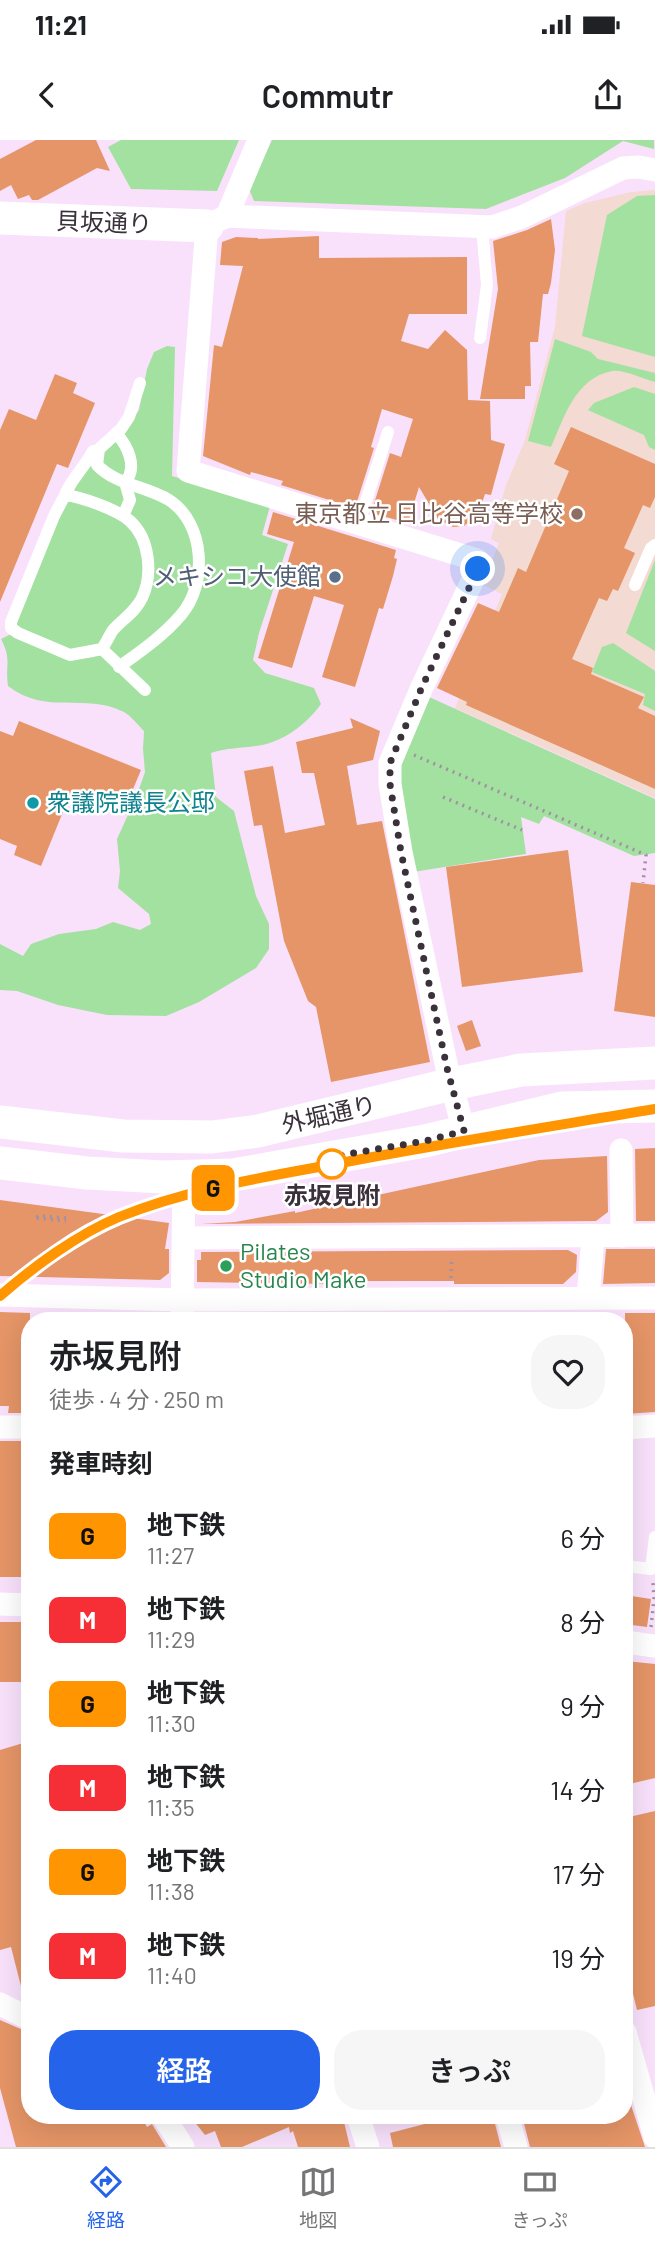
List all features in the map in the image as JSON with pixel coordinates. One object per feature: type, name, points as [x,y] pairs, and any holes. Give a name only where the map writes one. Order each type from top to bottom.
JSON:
[{"type":"main road","name":"貝坂通り","points":[[10,219],[217,221]]},
{"type":"main road","name":"外堀通り","points":[[0,1122],[123,1136],[212,1137],[258,1131],[521,1070],[655,1063]]},
{"type":"main road","name":"外堀通り","points":[[0,1163],[87,1173],[163,1177],[233,1175],[425,1141],[562,1108],[655,1106]]},
{"type":"street","points":[[259,140],[217,221],[188,471],[477,560],[478,569],[422,687],[390,763],[390,784],[401,852],[464,1131]]},
{"type":"street","points":[[217,221],[492,227],[522,217],[623,169],[639,167],[655,170]]},
{"type":"street","points":[[621,1150],[622,1236]]},
{"type":"street","points":[[182,1311],[184,1176]]},
{"type":"street","points":[[184,1238],[655,1235]]},
{"type":"street","points":[[575,1306],[593,1237]]},
{"type":"street","points":[[0,1295],[182,1311],[575,1306],[655,1298]]},
{"type":"street","points":[[633,1427],[655,1426]]},
{"type":"street","points":[[0,1427],[21,1427]]},
{"type":"street","points":[[0,1604],[21,1605]]},
{"type":"street","points":[[633,1641],[653,1640]]},
{"type":"street","points":[[0,2004],[21,2015]]},
{"type":"street","points":[[633,2060],[655,2137]]},
{"type":"street","points":[[168,2124],[183,2147]]},
{"type":"street","points":[[361,2124],[368,2147]]},
{"type":"street","points":[[509,2124],[516,2147]]},
{"type":"lane","points":[[480,338],[487,285],[482,226]]},
{"type":"lane","points":[[65,495],[89,501],[132,522],[144,543],[149,568],[143,596],[136,608],[113,630],[102,649],[70,655],[6,630],[68,485],[129,417],[140,383]]},
{"type":"lane","points":[[359,523],[388,432]]},
{"type":"lane","points":[[116,433],[122,440],[133,467],[125,482]]},
{"type":"lane","points":[[80,447],[96,452]]},
{"type":"lane","points":[[96,452],[97,465],[105,473],[152,491],[180,508],[199,546],[196,582],[183,613],[162,635],[119,667]]},
{"type":"lane","points":[[123,516],[130,500],[125,482]]},
{"type":"lane","points":[[635,585],[651,548],[655,545]]},
{"type":"lane","points":[[102,649],[145,690]]},
{"type":"lane","points":[[633,1567],[652,1569],[655,1537]]},
{"type":"path","points":[[408,753],[646,855],[643,883]]},
{"type":"path","points":[[443,797],[522,830]]},
{"type":"path","points":[[42,1216],[66,1220],[36,1217],[42,1216]]},
{"type":"path","points":[[451,1290],[452,1238]]},
{"type":"path","points":[[652,1569],[653,1640]]},
{"type":"shaded area","name":"東京都立 日比谷高等学校","points":[[655,190],[655,798],[455,708],[502,594],[483,585],[499,543],[491,539],[505,488],[525,440],[555,327],[566,211],[585,203],[631,192]]},
{"type":"green space","points":[[121,140],[239,140],[217,191],[131,189],[108,147]]},
{"type":"green space","points":[[272,140],[654,140],[654,149],[623,141],[565,178],[486,209],[254,201],[249,189]]},
{"type":"green space","points":[[655,195],[655,357],[582,336],[607,215],[637,196]]},
{"type":"green space","points":[[555,339],[591,352],[598,359],[655,373],[655,382],[617,371],[599,375],[580,390],[572,401],[551,447],[528,441]]},
{"type":"green space","points":[[167,346],[175,347],[172,476],[270,506],[262,535],[288,544],[253,660],[265,673],[314,688],[321,704],[309,719],[284,737],[266,744],[211,753],[216,797],[234,811],[256,896],[269,924],[269,949],[256,968],[199,1002],[166,1016],[107,1015],[58,1005],[17,991],[0,990],[0,944],[23,956],[31,944],[59,934],[96,929],[113,922],[140,930],[151,924],[149,914],[118,888],[120,871],[117,839],[145,772],[144,731],[127,714],[109,706],[37,700],[8,686],[7,657],[1,639],[11,634],[67,660],[94,657],[110,644],[115,634],[144,603],[145,534],[71,490],[89,466],[124,434],[139,410],[147,369],[154,352]]},
{"type":"green space","points":[[634,387],[655,394],[655,450],[649,447],[644,435],[588,410],[594,403]]},
{"type":"green space","points":[[74,500],[123,520],[134,530],[145,559],[141,591],[99,644],[72,651],[18,630],[15,622],[65,502]]},
{"type":"green space","points":[[655,560],[655,651],[626,633]]},
{"type":"green space","points":[[613,643],[655,671],[655,711],[643,705],[645,694],[592,672],[602,647]]},
{"type":"green space","points":[[429,697],[655,799],[655,853],[634,856],[544,816],[539,824],[521,817],[526,854],[413,872],[398,767]]},
{"type":"building","points":[[36,140],[96,140],[110,171],[97,168],[38,200],[32,200],[29,195],[18,199],[11,185],[0,191],[0,159]]},
{"type":"building","points":[[551,219],[555,250],[548,294],[543,294],[538,342],[530,342],[531,386],[525,386],[525,399],[480,399],[498,289],[493,241]]},
{"type":"building","points":[[319,236],[319,258],[467,257],[467,314],[409,314],[401,341],[428,349],[445,330],[467,350],[468,400],[490,401],[491,440],[505,444],[491,495],[485,494],[478,515],[464,526],[453,527],[438,519],[419,487],[408,523],[371,513],[390,453],[401,457],[413,419],[382,409],[371,447],[374,448],[355,508],[281,485],[283,481],[251,472],[250,475],[203,456],[214,345],[222,347],[243,266],[220,265],[222,242],[236,237],[258,239]]},
{"type":"building","points":[[55,374],[77,383],[73,393],[95,403],[68,468],[57,464],[0,602],[0,430],[9,409],[36,420]]},
{"type":"building","points":[[571,427],[655,464],[655,497],[650,508],[643,505],[624,548],[635,553],[618,591],[613,589],[607,601],[599,598],[572,659],[593,668],[591,674],[644,697],[638,708],[655,716],[655,789],[466,705],[467,702],[437,688],[478,603],[499,612],[518,568],[526,572],[569,471],[554,464]]},
{"type":"building","points":[[273,512],[396,550],[393,576],[383,609],[379,608],[355,687],[322,677],[344,605],[314,596],[292,668],[258,658],[294,542],[267,534]]},
{"type":"building","points":[[350,718],[380,731],[373,760],[347,766],[357,825],[382,821],[430,1062],[331,1082],[316,1007],[308,1001],[284,941],[262,825],[254,826],[244,771],[273,766],[285,833],[325,825],[314,773],[302,773],[296,742],[353,728]]},
{"type":"building","name":"衆議院議長公邸","points":[[19,721],[141,770],[123,813],[71,792],[41,866],[14,855],[17,846],[0,839],[0,731],[13,736]]},
{"type":"building","points":[[568,850],[583,972],[462,987],[446,867]]},
{"type":"building","points":[[631,882],[655,885],[655,1017],[614,1011]]},
{"type":"building","points":[[472,1020],[481,1046],[466,1051],[457,1026]]},
{"type":"building","points":[[655,1148],[655,1221],[636,1221],[635,1149]]},
{"type":"building","points":[[607,1156],[608,1212],[596,1221],[201,1224],[295,1213],[539,1160]]},
{"type":"building","points":[[0,1200],[169,1223],[165,1249],[169,1249],[169,1273],[160,1280],[0,1276]]},
{"type":"building","points":[[606,1249],[655,1249],[655,1283],[603,1284]]},
{"type":"building","points":[[568,1250],[577,1255],[576,1272],[563,1284],[454,1284],[454,1281],[329,1281],[328,1284],[197,1282],[197,1260],[201,1260],[201,1252]]},
{"type":"building","points":[[0,1312],[21,1313],[21,1413],[8,1413],[9,1406],[0,1406]]},
{"type":"building","points":[[633,1313],[655,1313],[655,1412],[633,1413]]},
{"type":"building","points":[[0,1441],[21,1441],[21,1577],[0,1577]]},
{"type":"building","points":[[633,1596],[651,1599],[647,1627],[633,1625]]},
{"type":"building","points":[[0,1622],[21,1622],[21,1682],[0,1682]]},
{"type":"building","points":[[633,1662],[655,1664],[655,1778],[633,1783]]},
{"type":"building","points":[[21,1744],[21,1986],[11,1947],[0,1950],[0,1750]]},
{"type":"building","points":[[655,1811],[655,2006],[637,2010],[633,1994],[633,1816]]},
{"type":"building","points":[[0,2020],[21,2029],[21,2124],[145,2124],[147,2127],[152,2124],[166,2147],[16,2147],[0,2088]]},
{"type":"building","points":[[633,2111],[645,2147],[530,2147],[524,2124],[633,2124]]},
{"type":"building","points":[[196,2124],[344,2124],[350,2147],[298,2147],[289,2127],[242,2147],[221,2147],[215,2131],[205,2135]]},
{"type":"building","points":[[425,2124],[495,2124],[501,2147],[393,2147],[390,2133]]},
{"type":"metro line","name":"G","points":[[0,1296],[29,1270],[116,1218],[168,1199],[229,1184],[473,1138],[655,1109]]},
{"type":"place","name":"東京都立 日比谷高等学校","points":[[577,514]]},
{"type":"place","name":"メキシコ大使館","points":[[335,577]]},
{"type":"place","name":"衆議院議長公邸","points":[[33,803]]},
{"type":"place","name":"赤坂見附","points":[[332,1164]]},
{"type":"place","name":"Pilates Studio Make","points":[[226,1266]]},
{"type":"route","points":[[332,1164],[342,1155],[425,1141],[464,1131],[447,1068],[401,852],[390,784],[390,763],[422,687],[478,569]]}]
